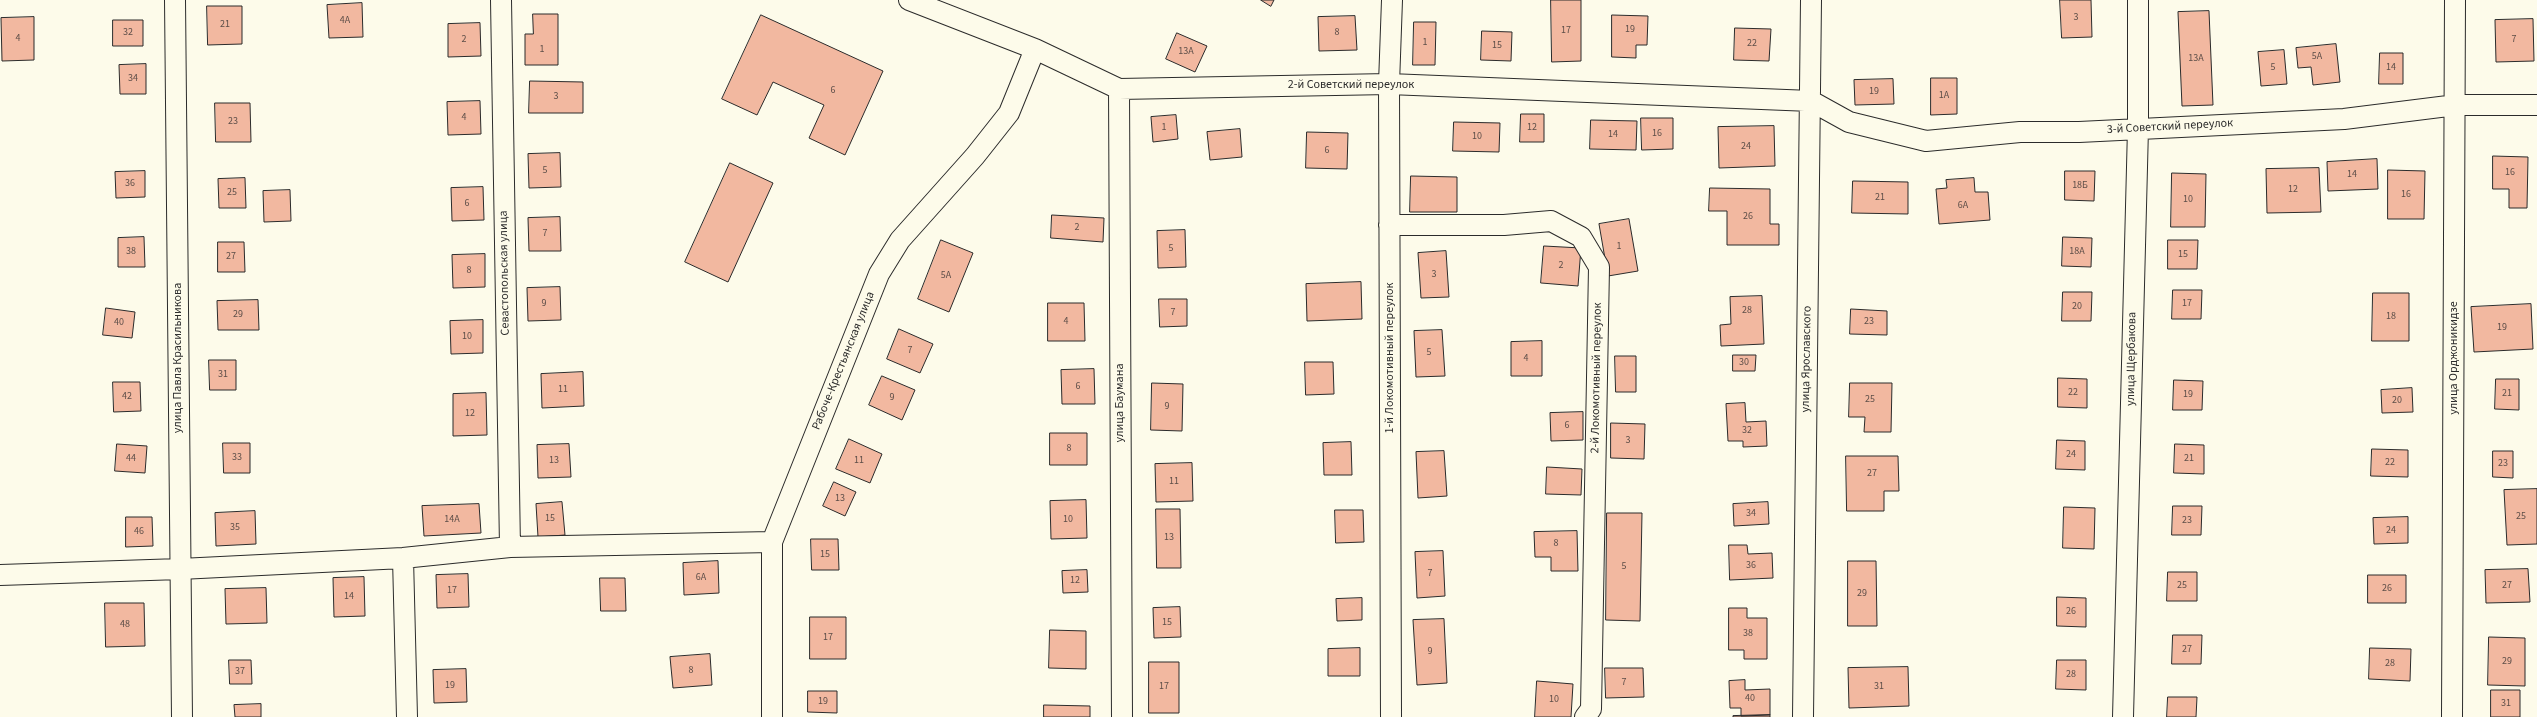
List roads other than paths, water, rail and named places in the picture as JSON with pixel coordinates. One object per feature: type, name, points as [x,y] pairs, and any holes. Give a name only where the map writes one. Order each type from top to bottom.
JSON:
[{"type":"street","name":"улица Павла Красильникова","points":[[175,0],[182,717]]},
{"type":"street","name":"Севастопольская улица","points":[[501,0],[510,547]]},
{"type":"street","name":"2-й Советский переулок","points":[[909,0],[1035,49],[1119,88],[1389,84],[1811,101]]},
{"type":"street","name":"1-й Локомотивный переулок","points":[[1391,717],[1389,84],[1392,0]]},
{"type":"street","name":"улица Ярославского","points":[[1803,717],[1811,0]]},
{"type":"street","name":"улица Щербакова","points":[[2124,717],[2138,128],[2138,0]]},
{"type":"street","name":"улица Орджоникидзе","points":[[2452,717],[2455,0]]},
{"type":"street","name":"Рабоче-Крестьянская улица","points":[[772,717],[772,542],[879,274],[900,240],[975,156],[1009,113],[1035,49]]},
{"type":"street","name":"улица Баумана","points":[[1119,88],[1122,717]]},
{"type":"street","name":"3-й Советский переулок","points":[[1811,101],[1849,122],[1926,141],[2020,132],[2079,132],[2344,119],[2456,105],[2537,105]]},
{"type":"street","name":"2-й Локомотивный переулок","points":[[1389,225],[1504,224],[1551,221],[1581,237],[1599,266],[1591,709],[1585,717]]},
{"type":"street","points":[[0,575],[180,569],[403,558],[510,547],[772,542]]},
{"type":"street","points":[[403,558],[407,717]]}]
